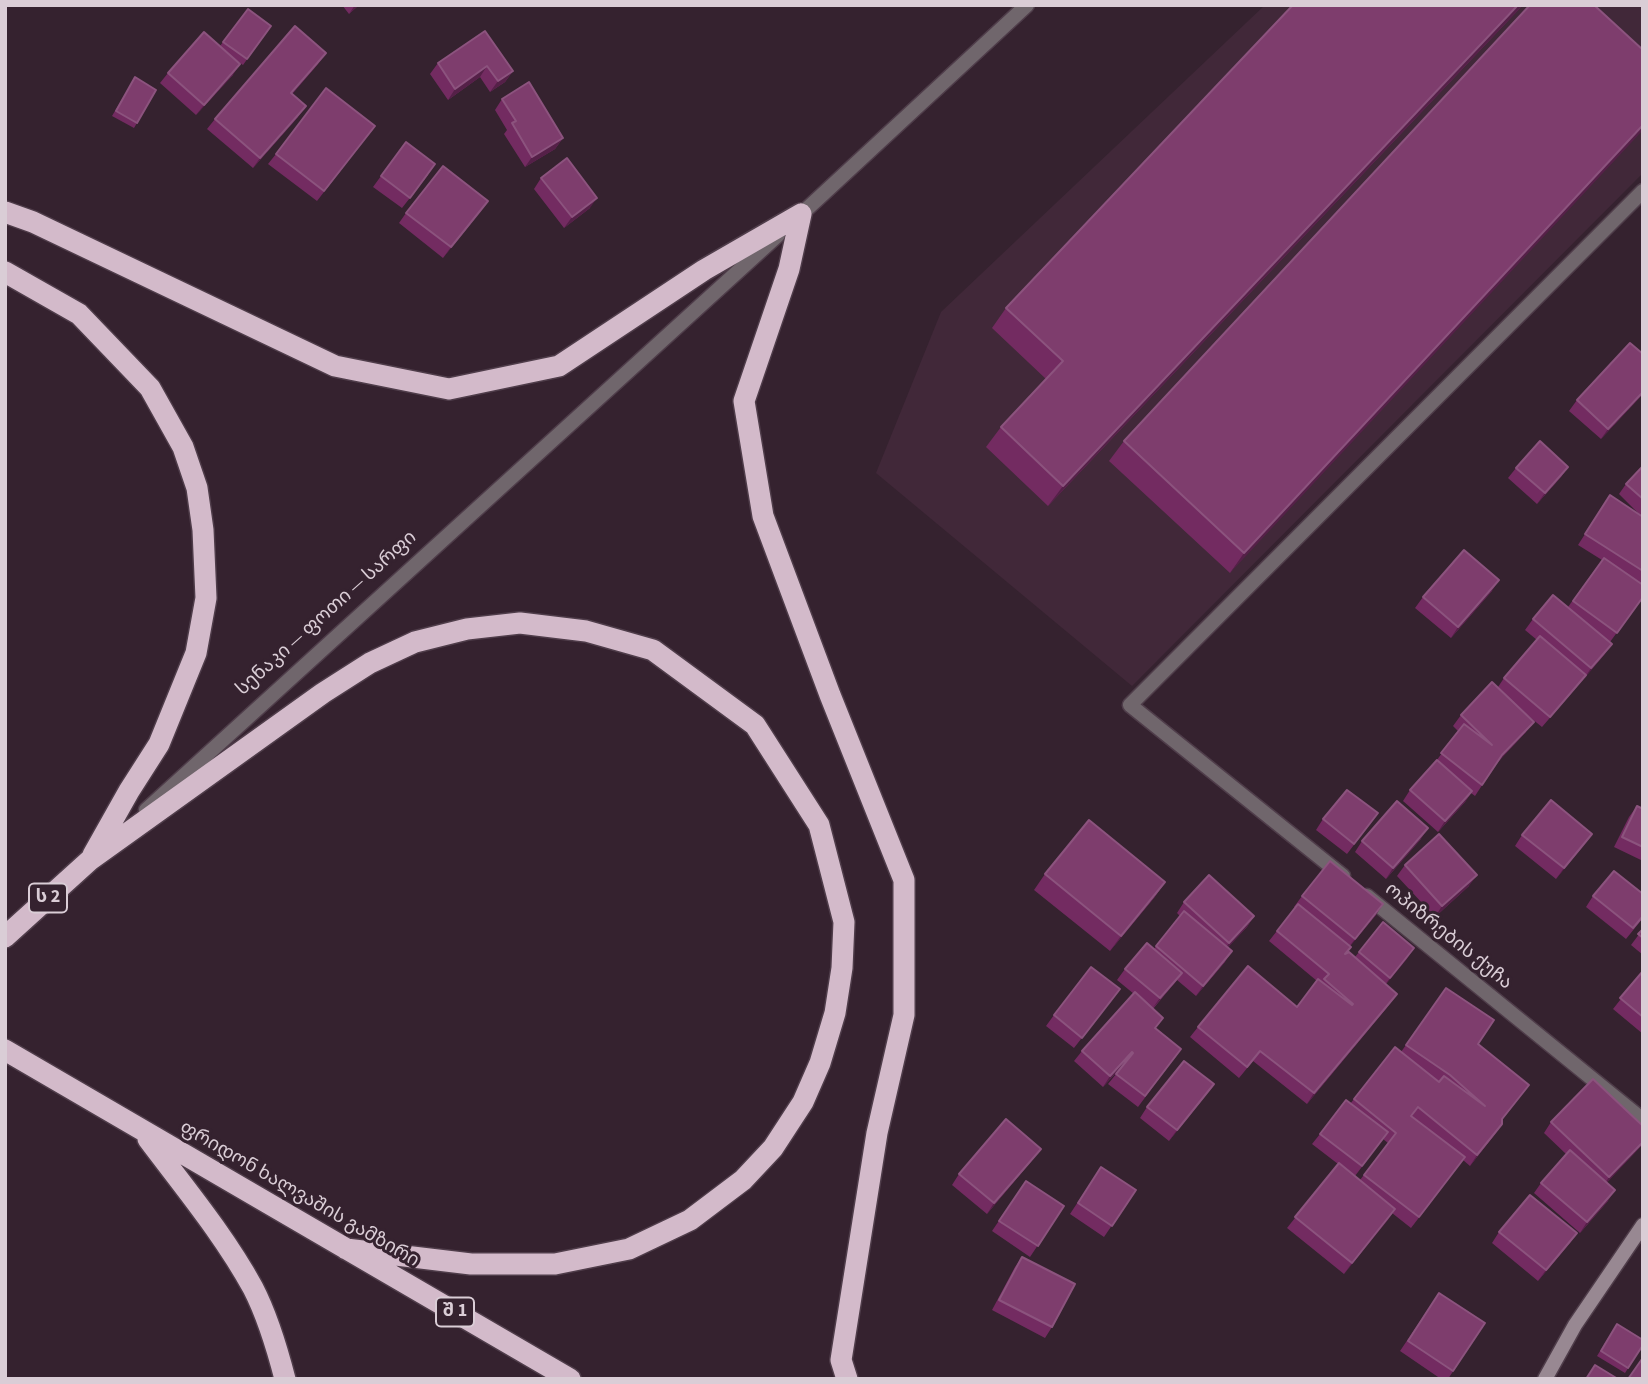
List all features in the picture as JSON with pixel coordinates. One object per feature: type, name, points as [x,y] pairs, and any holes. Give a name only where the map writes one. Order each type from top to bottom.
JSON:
[{"type":"highway","points":[[5,212],[33,222],[335,366],[449,389],[559,366],[704,270],[801,214]]},
{"type":"highway","points":[[801,214],[789,270],[744,401],[763,516],[830,695],[905,880],[904,1015],[877,1133],[841,1360],[847,1379]]},
{"type":"highway","points":[[5,272],[79,314],[150,388],[183,447],[197,488],[204,530],[206,598],[196,653],[159,744],[90,860]]},
{"type":"highway","points":[[90,860],[323,693],[370,663],[415,642],[467,629],[533,624],[586,631],[653,650],[755,725],[819,825],[844,922],[842,968],[835,1013],[820,1062],[803,1102],[773,1148],[743,1180],[690,1220],[629,1249],[555,1264],[471,1264],[346,1249]]},
{"type":"highway","name":"სენაკი — ფოთი — სარფი","points":[[5,937],[90,860]]},
{"type":"highway","name":"ფრიდონ ხალვაშის გამზირი","points":[[5,1050],[570,1379]]},
{"type":"highway","points":[[143,1131],[224,1242],[253,1289],[274,1337],[285,1379]]},
{"type":"street","name":"ს 2","points":[[801,214],[1027,5]]},
{"type":"street","name":"ოპიზრების ქუჩა","points":[[1643,191],[1130,705],[1643,1120]]},
{"type":"street","name":"სენაკი — ფოთი — სარფი","points":[[90,860],[801,214]]},
{"type":"street","points":[[1545,1379],[1575,1325],[1643,1224]]},
{"type":"shaded area","points":[[1265,5],[1643,5],[1643,173],[1132,686],[876,473],[941,312]]},
{"type":"building","points":[[1293,5],[1518,5],[1063,486],[1001,427],[1063,361],[1006,308]]},
{"type":"building","points":[[1530,5],[1594,5],[1643,50],[1643,125],[1244,553],[1124,441]]},
{"type":"building","points":[[248,9],[271,26],[247,59],[223,42]]},
{"type":"building","points":[[295,26],[326,53],[291,93],[306,106],[260,158],[215,119]]},
{"type":"building","points":[[485,31],[513,71],[498,81],[487,66],[455,89],[438,63]]},
{"type":"building","points":[[204,32],[240,64],[204,105],[168,73]]},
{"type":"building","points":[[135,77],[156,90],[137,123],[116,111]]},
{"type":"building","points":[[529,82],[563,138],[532,157],[512,123],[516,121],[502,99]]},
{"type":"building","points":[[326,88],[375,126],[324,191],[276,154]]},
{"type":"building","points":[[406,142],[435,164],[410,198],[381,176]]},
{"type":"building","points":[[567,158],[597,198],[572,217],[541,178]]},
{"type":"building","points":[[443,166],[488,201],[451,247],[406,213]]},
{"type":"building","points":[[1630,343],[1643,354],[1643,392],[1608,429],[1577,400]]},
{"type":"building","points":[[1540,441],[1568,467],[1545,493],[1516,468]]},
{"type":"building","points":[[1643,466],[1643,499],[1626,484]]},
{"type":"building","points":[[1610,495],[1643,517],[1643,571],[1585,534]]},
{"type":"building","points":[[1464,550],[1499,580],[1458,627],[1423,597]]},
{"type":"building","points":[[1604,558],[1643,585],[1643,597],[1617,633],[1573,601]]},
{"type":"building","points":[[1553,595],[1612,644],[1591,668],[1533,619]]},
{"type":"building","points":[[1540,636],[1586,675],[1550,717],[1504,678]]},
{"type":"building","points":[[1492,682],[1534,722],[1502,755],[1482,785],[1441,753],[1464,724],[1492,745],[1461,715]]},
{"type":"building","points":[[1437,760],[1472,791],[1445,821],[1410,790]]},
{"type":"building","points":[[1347,790],[1378,813],[1354,844],[1323,819]]},
{"type":"building","points":[[1551,800],[1592,834],[1564,868],[1522,835]]},
{"type":"building","points":[[1397,801],[1428,828],[1393,868],[1362,841]]},
{"type":"building","points":[[1637,806],[1643,809],[1643,847],[1622,837]]},
{"type":"building","points":[[1089,820],[1165,882],[1121,936],[1045,874]]},
{"type":"building","points":[[1439,834],[1477,875],[1442,906],[1405,865]]},
{"type":"building","points":[[1330,861],[1383,904],[1355,939],[1302,896]]},
{"type":"building","points":[[1614,871],[1643,894],[1643,916],[1633,928],[1593,896]]},
{"type":"building","points":[[1209,875],[1254,916],[1229,943],[1184,902]]},
{"type":"building","points":[[1298,904],[1351,947],[1345,954],[1349,952],[1397,994],[1314,1093],[1260,1051],[1247,1067],[1198,1027],[1248,966],[1297,1007],[1318,979],[1353,1004],[1324,979],[1329,974],[1277,931]]},
{"type":"building","points":[[1184,911],[1232,951],[1203,986],[1156,946]]},
{"type":"building","points":[[1383,922],[1414,948],[1390,978],[1359,952]]},
{"type":"building","points":[[1147,943],[1182,973],[1160,998],[1125,969]]},
{"type":"building","points":[[1091,967],[1120,989],[1082,1038],[1054,1015]]},
{"type":"building","points":[[1643,971],[1643,1017],[1620,998]]},
{"type":"building","points":[[1446,988],[1494,1020],[1478,1044],[1529,1085],[1477,1155],[1418,1107],[1411,1116],[1465,1157],[1419,1217],[1364,1175],[1396,1133],[1354,1099],[1395,1047],[1439,1082],[1444,1076],[1485,1106],[1450,1075],[1406,1045]]},
{"type":"building","points":[[1135,992],[1163,1018],[1155,1028],[1181,1049],[1145,1096],[1116,1074],[1132,1052],[1110,1076],[1082,1051]]},
{"type":"building","points":[[1184,1061],[1214,1084],[1177,1130],[1147,1107]]},
{"type":"building","points":[[1593,1079],[1643,1126],[1643,1142],[1609,1177],[1551,1122]]},
{"type":"building","points":[[1346,1100],[1388,1132],[1362,1166],[1320,1134]]},
{"type":"building","points":[[1006,1119],[1041,1149],[994,1203],[959,1174]]},
{"type":"building","points":[[1570,1150],[1615,1190],[1587,1222],[1541,1183]]},
{"type":"building","points":[[1339,1163],[1395,1209],[1352,1263],[1295,1217]]},
{"type":"building","points":[[1101,1167],[1136,1190],[1112,1226],[1078,1203]]},
{"type":"building","points":[[1026,1181],[1064,1206],[1038,1246],[999,1221]]},
{"type":"building","points":[[1530,1195],[1577,1233],[1546,1270],[1499,1232]]},
{"type":"building","points":[[1022,1257],[1075,1284],[1052,1327],[999,1300]]},
{"type":"building","points":[[1439,1293],[1485,1323],[1453,1371],[1408,1341]]},
{"type":"building","points":[[1617,1324],[1643,1340],[1643,1345],[1628,1368],[1601,1351]]},
{"type":"building","points":[[1642,1359],[1643,1379],[1628,1379]]},
{"type":"building","points":[[1595,1365],[1618,1379],[1586,1379]]}]
